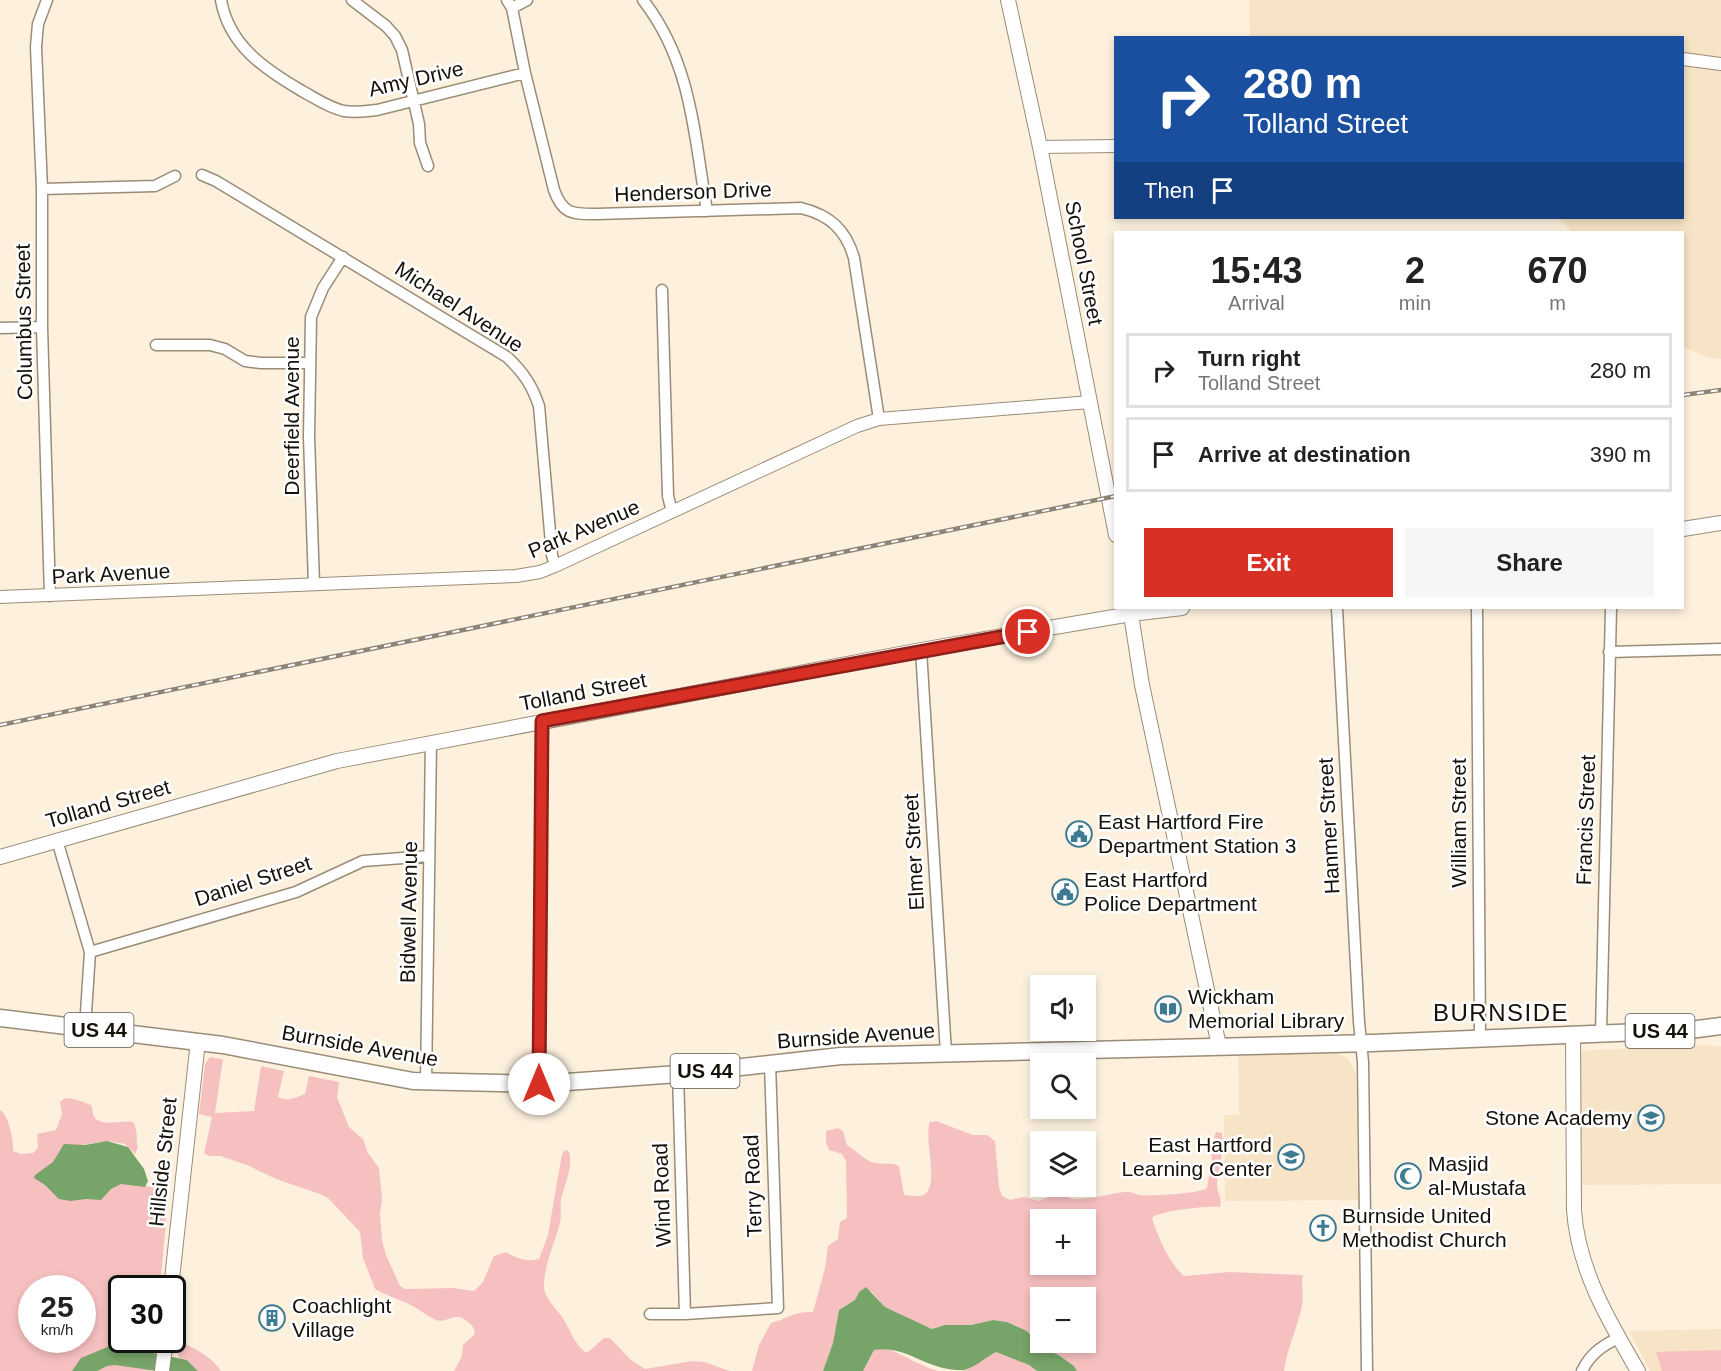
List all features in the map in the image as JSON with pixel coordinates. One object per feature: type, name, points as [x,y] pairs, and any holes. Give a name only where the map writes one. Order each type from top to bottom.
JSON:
[{"type":"main road","name":"School Street","points":[[1008,0],[1040,147],[1114,525]]},
{"type":"main road","points":[[1684,529],[1721,524]]},
{"type":"main road","name":"Tolland Street","points":[[0,857],[337,761],[1131,611],[1165,609]]},
{"type":"main road","points":[[1131,611],[1142,685],[1219,1046]]},
{"type":"main road","name":"Burnside Avenue","points":[[0,1018],[198,1041],[426,1083],[539,1084],[678,1074],[841,1056],[1361,1043],[1690,1030],[1721,1026]]},
{"type":"main road","points":[[1573,1034],[1575,1228],[1598,1301],[1638,1371]]},
{"type":"main road","name":"Hillside Street","points":[[172,1275],[198,1041]]},
{"type":"main road","points":[[162,1371],[164,1353]]},
{"type":"street","name":"Columbus Street","points":[[46,0],[38,24],[36,47],[42,189],[42,327],[50,596]]},
{"type":"street","name":"Amy Drive","points":[[221,0],[223,12],[236,38],[248,54],[286,82],[327,105],[342,110],[358,112],[525,73]]},
{"type":"street","points":[[352,0],[395,36],[402,50],[419,124],[420,143],[428,166]]},
{"type":"street","points":[[509,4],[527,0]]},
{"type":"street","points":[[643,0],[658,19],[680,66],[686,88],[706,211]]},
{"type":"street","name":"Henderson Drive","points":[[509,4],[554,190],[558,203],[567,211],[597,214],[801,208],[830,219],[842,230],[850,243],[854,258],[879,419]]},
{"type":"street","points":[[1684,59],[1721,64]]},
{"type":"street","points":[[1040,147],[1114,146]]},
{"type":"street","name":"Michael Avenue","points":[[202,175],[216,181],[507,357],[522,372],[533,388],[539,406],[552,555],[555,566]]},
{"type":"street","points":[[42,189],[155,186],[175,176]]},
{"type":"street","name":"Deerfield Avenue","points":[[314,584],[309,438],[311,317],[323,288],[343,257]]},
{"type":"street","points":[[662,290],[668,496],[672,512]]},
{"type":"street","points":[[0,328],[42,327]]},
{"type":"street","points":[[156,345],[210,345],[225,349],[245,361],[309,363]]},
{"type":"street","name":"Park Avenue","points":[[0,597],[516,576],[540,572],[857,426],[879,419],[1090,402]]},
{"type":"street","name":"Hanmer Street","points":[[1337,609],[1361,1043],[1366,1371]]},
{"type":"street","name":"William Street","points":[[1477,609],[1480,1038]]},
{"type":"street","name":"Francis Street","points":[[1600,1034],[1611,609]]},
{"type":"street","points":[[1610,652],[1721,649]]},
{"type":"street","name":"Elmer Street","points":[[921,650],[946,1053]]},
{"type":"street","points":[[539,1084],[542,721]]},
{"type":"street","name":"Bidwell Avenue","points":[[426,1083],[431,742]]},
{"type":"street","points":[[57,840],[90,951],[84,1028]]},
{"type":"street","name":"Daniel Street","points":[[90,951],[296,892],[363,861],[429,856]]},
{"type":"street","name":"Terry Road","points":[[685,1314],[778,1308],[770,1063]]},
{"type":"street","name":"Wind Road","points":[[678,1074],[685,1314]]},
{"type":"street","points":[[650,1314],[685,1314]]},
{"type":"street","points":[[1582,1371],[1587,1360],[1601,1347],[1618,1338]]},
{"type":"shaded area","points":[[1249,0],[1721,0],[1721,359],[1704,356],[1684,347],[1684,231],[1571,231],[1558,219],[1684,219],[1684,36],[1250,36]]},
{"type":"shaded area","name":"Stone Academy","points":[[1688,1045],[1721,1046],[1721,1184],[1582,1185],[1580,1051]]},
{"type":"shaded area","name":"East Hartford Learning Center","points":[[1336,1053],[1348,1059],[1356,1073],[1358,1200],[1225,1201],[1224,1115],[1239,1115],[1238,1055]]},
{"type":"shaded area","points":[[210,1057],[223,1059],[215,1113],[254,1111],[261,1066],[284,1071],[278,1097],[285,1099],[305,1094],[309,1076],[339,1082],[337,1097],[349,1127],[363,1139],[368,1153],[379,1168],[382,1240],[400,1286],[405,1289],[453,1288],[474,1291],[483,1282],[494,1256],[506,1252],[522,1259],[539,1259],[548,1235],[562,1154],[568,1150],[570,1166],[561,1198],[560,1223],[548,1259],[544,1288],[546,1295],[578,1344],[585,1352],[588,1352],[604,1338],[610,1338],[631,1360],[645,1369],[692,1361],[704,1362],[730,1371],[454,1371],[462,1356],[463,1345],[475,1334],[472,1326],[463,1318],[458,1317],[438,1321],[375,1289],[363,1258],[360,1232],[328,1198],[276,1179],[247,1165],[204,1153],[212,1117],[199,1114],[205,1064]]},
{"type":"shaded area","points":[[65,1098],[75,1099],[91,1105],[93,1115],[99,1121],[133,1122],[138,1147],[135,1154],[125,1144],[108,1141],[82,1145],[145,1186],[169,1189],[161,1275],[108,1275],[108,1353],[154,1353],[151,1371],[0,1371],[0,1110],[12,1135],[13,1151],[21,1154],[33,1153],[38,1148],[37,1134],[56,1130],[62,1114],[60,1102]]},
{"type":"shaded area","points":[[936,1121],[973,1135],[987,1135],[995,1141],[999,1187],[1002,1196],[1010,1200],[1024,1197],[1039,1201],[1048,1197],[1081,1199],[1128,1192],[1154,1195],[1202,1190],[1207,1188],[1212,1160],[1211,1149],[1216,1132],[1222,1133],[1217,1183],[1220,1207],[1174,1211],[1152,1218],[1169,1257],[1184,1276],[1230,1272],[1303,1275],[1302,1305],[1284,1371],[1077,1371],[1074,1366],[1054,1353],[1096,1353],[1096,1287],[1030,1287],[1030,1334],[1007,1322],[993,1320],[971,1325],[945,1325],[932,1329],[885,1307],[871,1291],[859,1292],[855,1300],[839,1310],[833,1343],[823,1371],[752,1371],[759,1345],[771,1323],[795,1314],[813,1312],[825,1268],[828,1246],[838,1239],[840,1222],[847,1218],[846,1161],[842,1154],[829,1150],[826,1131],[838,1128],[843,1131],[847,1145],[871,1162],[899,1166],[904,1195],[918,1196],[928,1190],[931,1183],[928,1130],[930,1122]]},
{"type":"shaded area","points":[[107,1141],[128,1147],[144,1169],[148,1181],[145,1187],[121,1184],[111,1189],[101,1200],[70,1201],[59,1199],[34,1178],[53,1162],[64,1144],[85,1145]]},
{"type":"shaded area","points":[[866,1287],[885,1307],[932,1329],[945,1325],[971,1325],[993,1320],[1007,1322],[1030,1334],[1030,1353],[1054,1353],[1074,1366],[1077,1371],[1037,1371],[1029,1365],[996,1352],[968,1369],[950,1369],[886,1349],[874,1350],[863,1371],[823,1371],[833,1343],[839,1310],[855,1300],[859,1292]]},
{"type":"shaded area","points":[[1721,1329],[1721,1371],[1650,1371],[1629,1331]]},
{"type":"shaded area","points":[[186,1345],[213,1361],[221,1371],[198,1371],[187,1360],[179,1358],[178,1353],[186,1353]]},
{"type":"shaded area","points":[[108,1347],[108,1353],[153,1353],[187,1360],[198,1371],[157,1371],[115,1365],[97,1371],[72,1371],[81,1358]]},
{"type":"shaded area","points":[[886,1348],[939,1371],[863,1371],[874,1350]]},
{"type":"shaded area","points":[[1721,1350],[1721,1371],[1662,1371],[1656,1352]]},
{"type":"shaded area","points":[[996,1352],[1029,1365],[1037,1371],[956,1371],[966,1370]]},
{"type":"railway","points":[[1684,395],[1721,390]]},
{"type":"railway","points":[[0,725],[1114,496]]},
{"type":"place","name":"East Hartford Fire Department Station 3","points":[[1079,834]]},
{"type":"place","name":"East Hartford Police Department","points":[[1065,892]]},
{"type":"place","name":"Wickham Memorial Library","points":[[1168,1009]]},
{"type":"place","name":"Stone Academy","points":[[1651,1118]]},
{"type":"place","name":"East Hartford Learning Center","points":[[1291,1157]]},
{"type":"place","name":"Masjid al-Mustafa","points":[[1408,1176]]},
{"type":"place","name":"Burnside United Methodist Church","points":[[1323,1228]]},
{"type":"place","name":"Coachlight Village","points":[[272,1318]]},
{"type":"district","name":"BURNSIDE","points":[[1501,1013]]},
{"type":"route","points":[[539,1084],[542,721],[1028,632]]}]
